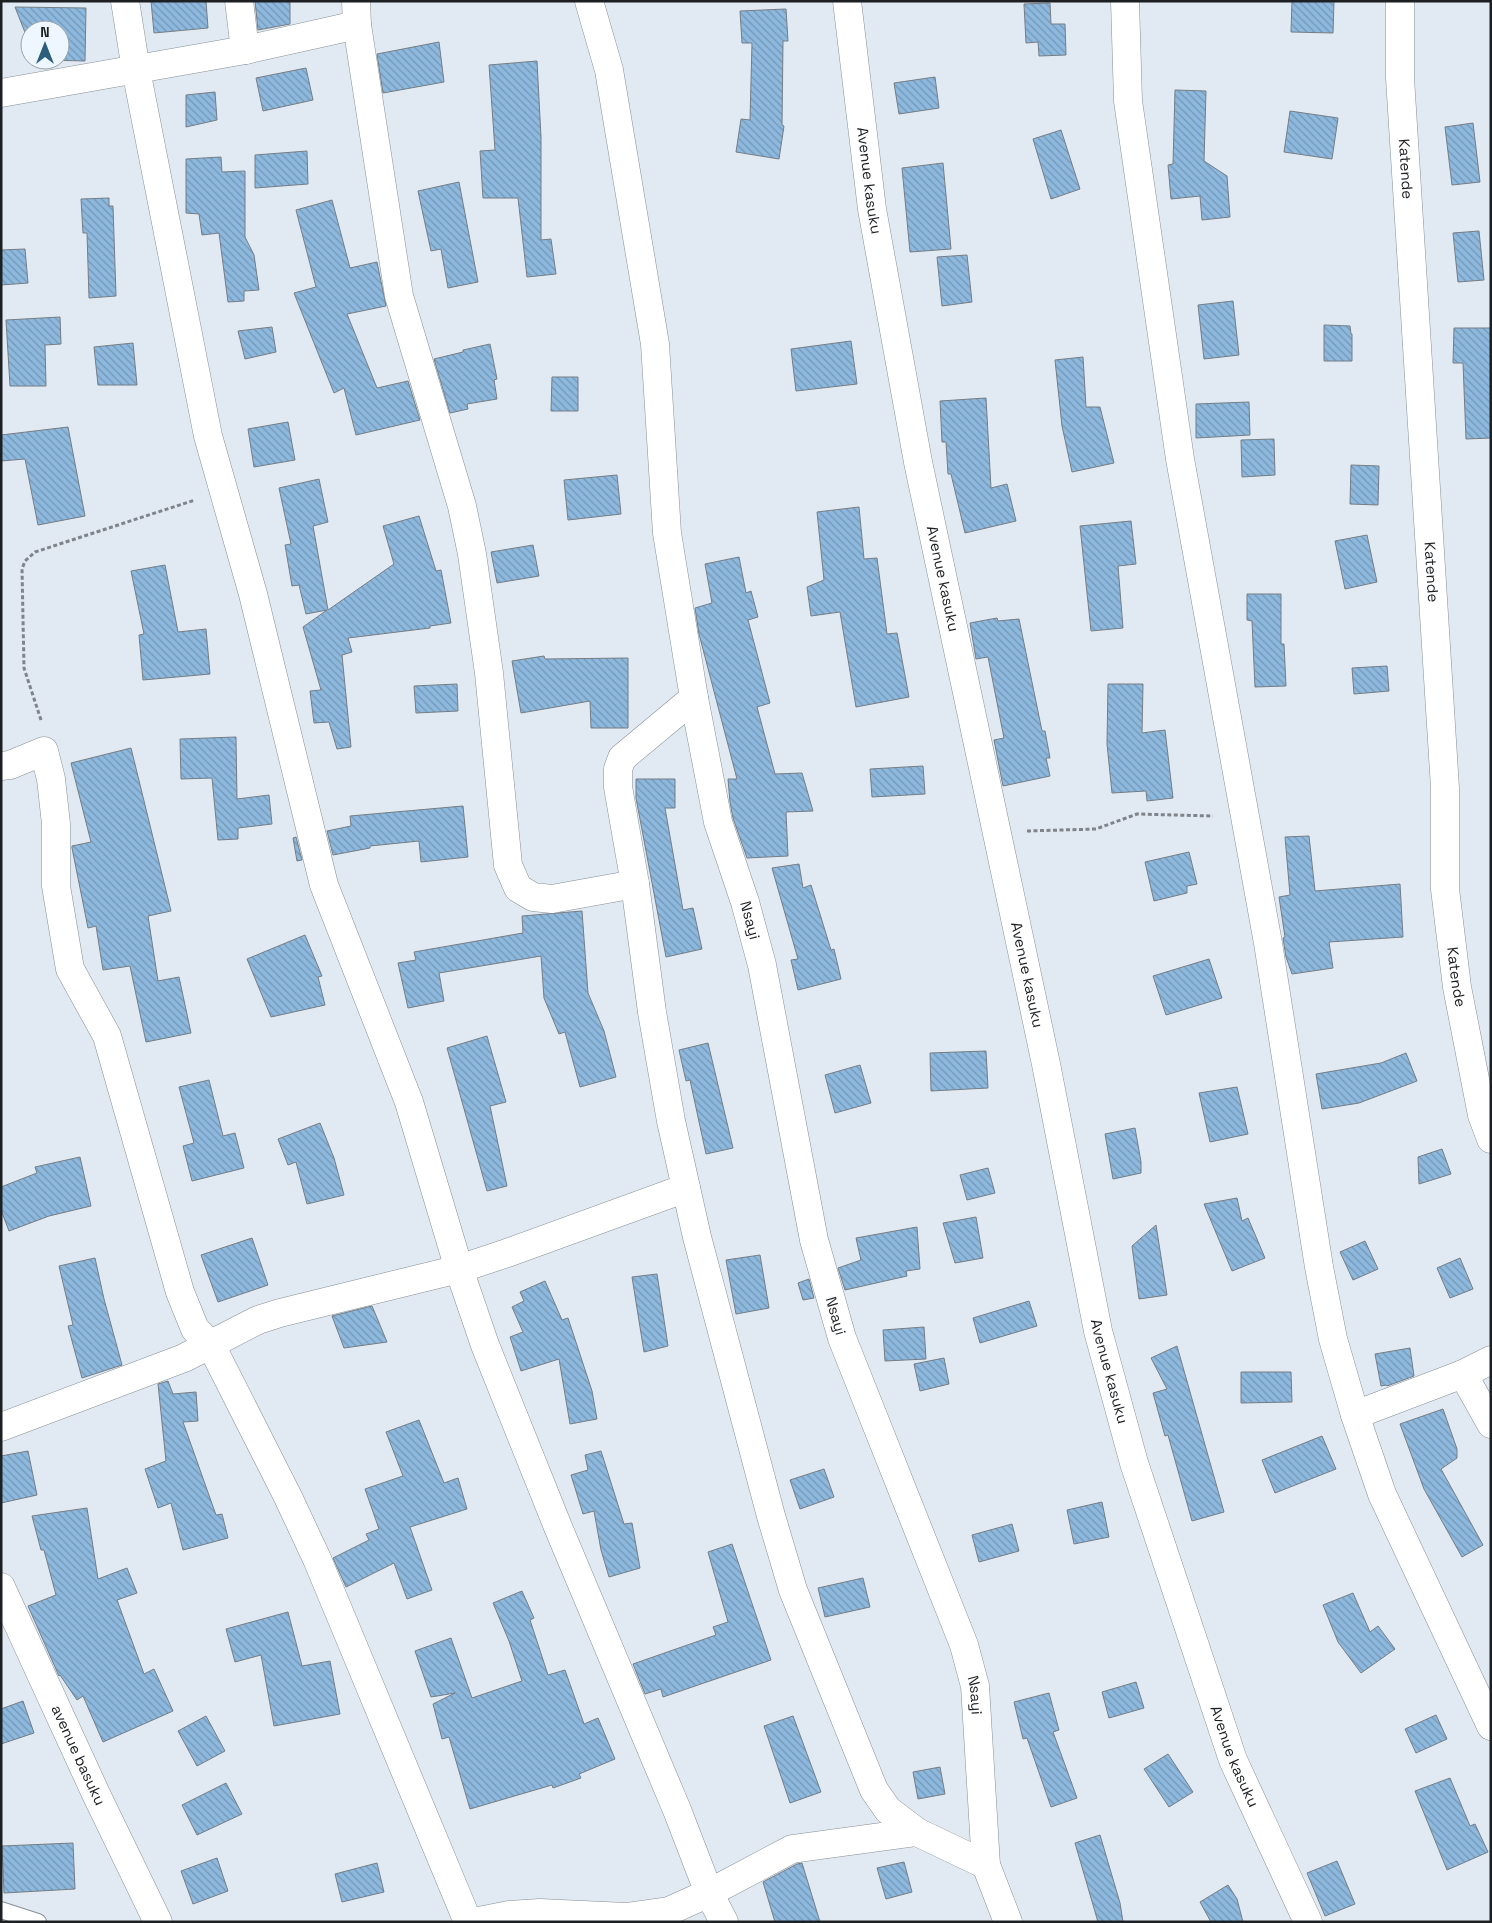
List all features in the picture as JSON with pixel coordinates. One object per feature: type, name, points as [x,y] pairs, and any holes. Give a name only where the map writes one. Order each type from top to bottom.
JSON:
[{"type":"street","points":[[126,1],[136,70],[208,436],[253,594],[324,885],[409,1102],[459,1269],[513,1418],[677,1810],[709,1893],[724,1922]]},
{"type":"street","points":[[239,1],[246,50]]},
{"type":"street","name":"Nsayi","points":[[589,1],[609,70],[655,344],[667,533],[694,698],[718,822],[745,902],[762,965],[812,1230],[842,1338],[964,1645],[975,1686],[986,1865],[1008,1922]]},
{"type":"street","name":"Avenue kasuku","points":[[847,1],[872,208],[918,462],[1046,1064],[1098,1331],[1134,1462],[1233,1760],[1308,1922]]},
{"type":"street","points":[[1126,1],[1128,101],[1180,459],[1269,953],[1320,1276],[1333,1340],[1355,1415],[1382,1494],[1491,1726]]},
{"type":"street","name":"Katende","points":[[1400,1],[1400,78],[1445,788],[1444,889],[1457,987],[1482,1115],[1491,1139]]},
{"type":"street","points":[[1,92],[246,50],[357,13],[399,296],[462,506],[472,554],[489,673],[508,865],[518,888],[533,897],[552,899],[635,884]]},
{"type":"street","points":[[694,698],[622,758],[618,769],[618,787],[635,884],[652,1012],[671,1121],[700,1246],[771,1516],[794,1590],[874,1790],[888,1810],[917,1832],[986,1865]]},
{"type":"street","points":[[1,766],[10,765],[44,751],[51,779],[56,824],[56,886],[70,969],[107,1036],[180,1292],[195,1329],[211,1345],[288,1497],[316,1559],[468,1922]]},
{"type":"street","points":[[1,1427],[184,1358],[258,1320],[459,1269],[686,1188]]},
{"type":"street","points":[[1355,1415],[1463,1374],[1491,1360]]},
{"type":"street","points":[[1463,1374],[1491,1424]]},
{"type":"street","name":"avenue basuku","points":[[1,1587],[96,1794],[158,1922]]},
{"type":"street","points":[[474,1922],[509,1915],[540,1913],[626,1917],[669,1911],[709,1893],[792,1849],[917,1832]]},
{"type":"lane","points":[[1,1910],[38,1922]]},
{"type":"path","points":[[44,751],[43,731],[38,706],[24,668],[22,569],[26,561],[35,552],[223,491]]},
{"type":"path","points":[[996,833],[1096,829],[1137,814],[1245,816]]},
{"type":"building","points":[[151,1],[206,1],[208,28],[154,33]]},
{"type":"building","points":[[255,1],[290,1],[290,24],[258,30]]},
{"type":"building","points":[[1292,1],[1334,1],[1333,33],[1291,32]]},
{"type":"building","points":[[1050,3],[1051,24],[1065,24],[1066,55],[1039,56],[1038,42],[1026,43],[1024,4]]},
{"type":"building","points":[[15,7],[86,8],[85,61],[70,61],[70,20],[20,20]]},
{"type":"building","points":[[786,9],[788,41],[783,41],[782,125],[784,126],[779,159],[736,152],[741,119],[750,120],[752,43],[742,43],[740,11]]},
{"type":"building","points":[[439,42],[444,82],[383,93],[377,54]]},
{"type":"building","points":[[537,61],[541,137],[541,240],[551,239],[556,274],[527,277],[518,198],[483,198],[480,151],[495,150],[489,65]]},
{"type":"building","points":[[306,68],[313,100],[263,111],[256,78]]},
{"type":"building","points":[[935,77],[939,108],[899,114],[894,83]]},
{"type":"building","points":[[1175,90],[1206,91],[1204,161],[1227,176],[1230,217],[1202,220],[1200,196],[1171,199],[1168,165],[1173,164]]},
{"type":"building","points":[[215,92],[217,120],[186,127],[186,95]]},
{"type":"building","points":[[1290,111],[1338,118],[1332,159],[1284,152]]},
{"type":"building","points":[[1473,123],[1480,182],[1452,185],[1445,127]]},
{"type":"building","points":[[1061,130],[1080,189],[1051,199],[1033,139]]},
{"type":"building","points":[[307,151],[308,184],[255,188],[255,155]]},
{"type":"building","points":[[221,157],[222,172],[245,171],[245,237],[254,255],[259,290],[244,291],[244,301],[228,302],[219,233],[202,235],[199,214],[186,213],[186,159]]},
{"type":"building","points":[[943,163],[951,249],[910,252],[902,168]]},
{"type":"building","points":[[459,182],[478,282],[448,288],[441,249],[431,251],[418,191]]},
{"type":"building","points":[[109,198],[109,206],[113,206],[116,296],[89,298],[87,233],[83,233],[81,199]]},
{"type":"building","points":[[332,200],[350,268],[377,262],[386,306],[347,314],[377,388],[408,381],[420,420],[356,435],[344,388],[334,393],[294,293],[316,287],[296,210]]},
{"type":"building","points":[[1479,231],[1484,280],[1458,282],[1453,233]]},
{"type":"building","points":[[25,249],[28,283],[1,285],[1,250]]},
{"type":"building","points":[[967,255],[972,302],[942,306],[937,257]]},
{"type":"building","points":[[1233,301],[1239,355],[1204,359],[1198,305]]},
{"type":"building","points":[[60,317],[61,344],[45,345],[46,386],[10,386],[6,320]]},
{"type":"building","points":[[1324,325],[1350,326],[1352,334],[1352,361],[1324,361]]},
{"type":"building","points":[[272,327],[276,352],[245,359],[238,331]]},
{"type":"building","points":[[1454,328],[1491,328],[1491,438],[1466,439],[1463,363],[1453,363]]},
{"type":"building","points":[[851,341],[857,384],[796,391],[791,349]]},
{"type":"building","points":[[133,343],[137,385],[98,385],[94,347]]},
{"type":"building","points":[[490,344],[497,379],[494,380],[497,399],[467,404],[468,409],[450,413],[434,359]]},
{"type":"building","points":[[1083,357],[1086,407],[1100,407],[1114,463],[1072,472],[1062,426],[1055,360]]},
{"type":"building","points":[[552,377],[578,377],[578,411],[551,411]]},
{"type":"building","points":[[986,398],[991,488],[1007,484],[1016,521],[965,533],[951,474],[948,474],[946,442],[942,442],[940,401]]},
{"type":"building","points":[[1249,402],[1250,435],[1196,438],[1196,404]]},
{"type":"building","points":[[288,422],[295,460],[254,467],[248,429]]},
{"type":"building","points":[[68,427],[85,516],[38,525],[25,459],[1,461],[1,435]]},
{"type":"building","points":[[1274,439],[1275,475],[1242,477],[1241,440]]},
{"type":"building","points":[[1351,465],[1379,466],[1378,505],[1350,504]]},
{"type":"building","points":[[617,475],[621,514],[568,520],[564,480]]},
{"type":"building","points":[[319,479],[328,522],[313,526],[328,610],[394,564],[383,526],[419,516],[436,571],[441,570],[451,623],[430,626],[430,628],[348,638],[352,652],[342,655],[351,747],[337,749],[329,722],[314,723],[310,691],[321,690],[303,627],[327,610],[306,614],[299,585],[292,586],[285,545],[291,544],[279,488]]},
{"type":"building","points":[[859,507],[864,559],[877,558],[887,634],[897,633],[909,697],[856,707],[840,612],[811,616],[807,587],[824,580],[817,512]]},
{"type":"building","points":[[1131,521],[1136,564],[1118,566],[1123,628],[1091,631],[1080,526]]},
{"type":"building","points":[[1367,535],[1377,582],[1345,589],[1335,541]]},
{"type":"building","points":[[533,545],[539,576],[497,583],[491,552]]},
{"type":"building","points":[[739,557],[746,593],[751,591],[758,617],[748,620],[770,703],[757,707],[775,774],[802,773],[813,811],[786,812],[788,856],[747,858],[733,818],[730,802],[728,779],[737,779],[699,634],[695,608],[712,603],[705,564]]},
{"type":"building","points":[[165,565],[178,632],[206,629],[210,674],[143,680],[139,635],[144,634],[131,571]]},
{"type":"building","points":[[1247,594],[1281,594],[1281,644],[1284,644],[1286,686],[1255,687],[1252,621],[1247,620]]},
{"type":"building","points":[[997,618],[998,621],[1019,619],[1042,731],[1045,731],[1050,758],[1046,758],[1050,776],[1003,786],[994,740],[1004,738],[988,657],[976,659],[970,623]]},
{"type":"building","points":[[544,656],[545,659],[628,658],[628,728],[591,728],[590,701],[521,713],[512,661]]},
{"type":"building","points":[[1387,666],[1389,691],[1354,694],[1352,668]]},
{"type":"building","points":[[457,684],[458,711],[416,713],[414,686]]},
{"type":"building","points":[[1108,684],[1143,684],[1142,733],[1165,730],[1173,798],[1147,801],[1146,791],[1112,793],[1107,744]]},
{"type":"building","points":[[236,737],[237,799],[269,795],[272,824],[238,828],[238,839],[218,840],[212,778],[181,779],[180,739]]},
{"type":"building","points":[[131,748],[171,911],[148,916],[158,981],[179,977],[191,1033],[146,1042],[130,966],[103,970],[96,926],[88,928],[72,848],[72,846],[91,842],[71,763]]},
{"type":"building","points":[[923,766],[925,794],[872,797],[870,769]]},
{"type":"building","points":[[636,779],[675,779],[675,808],[665,808],[683,910],[693,908],[702,949],[666,957],[636,798]]},
{"type":"building","points":[[463,806],[468,857],[421,862],[419,841],[370,846],[370,848],[333,855],[327,831],[351,826],[350,816]]},
{"type":"building","points":[[1309,836],[1315,891],[1400,884],[1403,937],[1329,942],[1333,968],[1292,974],[1286,957],[1279,897],[1290,895],[1285,837]]},
{"type":"building","points":[[296,837],[302,860],[297,861],[293,838]]},
{"type":"building","points":[[1189,852],[1197,884],[1187,886],[1187,893],[1154,901],[1145,862]]},
{"type":"building","points":[[799,864],[803,888],[811,885],[831,950],[834,949],[841,979],[798,990],[791,960],[798,959],[772,868]]},
{"type":"building","points":[[582,911],[588,993],[604,1031],[616,1077],[580,1087],[565,1032],[559,1034],[544,998],[541,956],[439,973],[444,1001],[408,1008],[398,963],[416,960],[414,952],[523,933],[522,916]]},
{"type":"building","points":[[305,935],[322,976],[318,977],[325,1005],[271,1017],[247,959]]},
{"type":"building","points":[[1209,959],[1222,998],[1166,1015],[1153,976]]},
{"type":"building","points":[[487,1036],[506,1102],[490,1106],[507,1186],[487,1191],[447,1048]]},
{"type":"building","points":[[708,1043],[733,1148],[706,1154],[690,1080],[686,1081],[679,1050]]},
{"type":"building","points":[[986,1051],[988,1088],[931,1091],[930,1053]]},
{"type":"building","points":[[1406,1053],[1417,1081],[1359,1103],[1322,1109],[1316,1074],[1381,1063]]},
{"type":"building","points":[[860,1065],[871,1103],[835,1113],[825,1075]]},
{"type":"building","points":[[209,1080],[223,1136],[235,1133],[244,1168],[192,1181],[183,1146],[194,1143],[179,1087]]},
{"type":"building","points":[[1237,1087],[1248,1134],[1210,1142],[1199,1093]]},
{"type":"building","points":[[320,1123],[334,1158],[344,1195],[307,1204],[296,1162],[288,1165],[278,1139]]},
{"type":"building","points":[[1135,1128],[1141,1173],[1113,1179],[1105,1134]]},
{"type":"building","points":[[1442,1149],[1451,1174],[1419,1184],[1418,1157]]},
{"type":"building","points":[[80,1157],[91,1206],[49,1216],[9,1231],[1,1210],[1,1187],[37,1173],[35,1167]]},
{"type":"building","points":[[988,1168],[995,1193],[967,1200],[960,1175]]},
{"type":"building","points":[[1237,1198],[1242,1221],[1248,1218],[1265,1258],[1232,1271],[1204,1204]]},
{"type":"building","points":[[976,1217],[983,1258],[955,1263],[943,1223]]},
{"type":"building","points":[[1156,1225],[1167,1295],[1139,1299],[1132,1246]]},
{"type":"building","points":[[917,1227],[920,1269],[906,1271],[907,1276],[845,1290],[838,1268],[861,1260],[856,1238]]},
{"type":"building","points":[[252,1238],[268,1285],[218,1302],[201,1255]]},
{"type":"building","points":[[1365,1241],[1378,1269],[1353,1280],[1340,1252]]},
{"type":"building","points":[[760,1255],[769,1308],[736,1314],[726,1260]]},
{"type":"building","points":[[95,1258],[122,1365],[82,1378],[68,1326],[73,1325],[59,1266]]},
{"type":"building","points":[[1460,1258],[1473,1289],[1450,1298],[1437,1268]]},
{"type":"building","points":[[657,1274],[668,1346],[644,1352],[632,1277]]},
{"type":"building","points":[[809,1279],[814,1298],[803,1300],[798,1283]]},
{"type":"building","points":[[545,1281],[562,1320],[568,1318],[592,1391],[597,1419],[570,1424],[559,1359],[521,1371],[510,1337],[523,1332],[512,1307],[524,1301],[520,1292]]},
{"type":"building","points":[[1029,1301],[1037,1326],[980,1343],[973,1318]]},
{"type":"building","points":[[372,1306],[387,1342],[344,1348],[332,1316]]},
{"type":"building","points":[[924,1327],[926,1359],[885,1361],[883,1330]]},
{"type":"building","points":[[1177,1346],[1224,1512],[1192,1521],[1168,1435],[1165,1436],[1153,1393],[1167,1389],[1151,1358]]},
{"type":"building","points":[[1410,1348],[1414,1376],[1387,1386],[1381,1386],[1375,1354]]},
{"type":"building","points":[[944,1358],[949,1384],[920,1391],[914,1364]]},
{"type":"building","points":[[1241,1372],[1291,1372],[1292,1402],[1241,1403]]},
{"type":"building","points":[[168,1381],[173,1394],[196,1392],[198,1421],[183,1422],[216,1515],[222,1514],[228,1538],[183,1550],[171,1503],[158,1508],[145,1469],[166,1461],[158,1384]]},
{"type":"building","points":[[1443,1409],[1457,1449],[1457,1458],[1441,1469],[1483,1545],[1462,1557],[1424,1489],[1400,1424]]},
{"type":"building","points":[[419,1420],[444,1483],[458,1478],[467,1509],[410,1527],[432,1590],[407,1599],[394,1563],[346,1587],[333,1558],[369,1540],[366,1534],[379,1529],[365,1489],[403,1476],[386,1432]]},
{"type":"building","points":[[1322,1436],[1336,1469],[1275,1493],[1262,1460]]},
{"type":"building","points":[[28,1451],[37,1495],[1,1503],[1,1456]]},
{"type":"building","points":[[601,1451],[624,1524],[632,1523],[640,1568],[609,1577],[601,1550],[594,1511],[583,1514],[571,1475],[588,1470],[585,1455]]},
{"type":"building","points":[[824,1469],[834,1497],[800,1509],[790,1480]]},
{"type":"building","points":[[1102,1502],[1109,1537],[1074,1544],[1067,1510]]},
{"type":"building","points":[[87,1508],[98,1579],[127,1568],[137,1593],[117,1600],[144,1674],[154,1669],[173,1711],[103,1742],[83,1696],[77,1700],[59,1676],[28,1606],[56,1595],[44,1550],[41,1550],[32,1516]]},
{"type":"building","points":[[1012,1524],[1019,1551],[979,1562],[972,1535]]},
{"type":"building","points":[[732,1544],[771,1660],[663,1697],[661,1689],[645,1694],[633,1664],[716,1635],[713,1627],[728,1622],[708,1552]]},
{"type":"building","points":[[863,1578],[870,1607],[825,1617],[818,1588]]},
{"type":"building","points":[[522,1591],[534,1618],[530,1620],[548,1675],[565,1670],[584,1724],[598,1718],[615,1759],[579,1774],[581,1778],[553,1788],[552,1785],[470,1809],[449,1737],[442,1739],[433,1704],[455,1693],[431,1697],[415,1651],[451,1638],[472,1698],[522,1681],[509,1641],[493,1603]]},
{"type":"building","points":[[1353,1593],[1370,1632],[1378,1626],[1395,1649],[1361,1673],[1338,1642],[1323,1605]]},
{"type":"building","points":[[288,1612],[302,1666],[330,1661],[340,1714],[274,1726],[261,1655],[235,1662],[226,1629]]},
{"type":"building","points":[[1136,1682],[1144,1708],[1109,1718],[1102,1692]]},
{"type":"building","points":[[1049,1693],[1059,1730],[1053,1732],[1077,1798],[1051,1807],[1027,1738],[1023,1739],[1014,1702]]},
{"type":"building","points":[[23,1701],[34,1733],[1,1744],[1,1709]]},
{"type":"building","points":[[1436,1715],[1447,1739],[1416,1753],[1405,1729]]},
{"type":"building","points":[[206,1716],[225,1751],[197,1766],[178,1731]]},
{"type":"building","points":[[793,1716],[821,1792],[790,1803],[764,1726]]},
{"type":"building","points":[[1168,1754],[1193,1792],[1169,1807],[1144,1769]]},
{"type":"building","points":[[940,1767],[945,1794],[918,1799],[913,1772]]},
{"type":"building","points":[[1450,1778],[1470,1826],[1475,1824],[1488,1852],[1447,1870],[1415,1791]]},
{"type":"building","points":[[226,1783],[242,1814],[197,1835],[182,1805]]},
{"type":"building","points":[[1100,1835],[1120,1903],[1123,1922],[1098,1922],[1075,1843]]},
{"type":"building","points":[[73,1843],[75,1889],[4,1893],[2,1846]]},
{"type":"building","points":[[217,1858],[228,1891],[193,1904],[181,1871]]},
{"type":"building","points":[[1337,1861],[1355,1904],[1325,1916],[1307,1873]]},
{"type":"building","points":[[904,1862],[912,1892],[886,1899],[877,1868]]},
{"type":"building","points":[[377,1863],[384,1892],[342,1902],[335,1874]]},
{"type":"building","points":[[802,1863],[820,1922],[775,1922],[763,1882]]},
{"type":"building","points":[[1228,1885],[1237,1899],[1243,1922],[1211,1922],[1200,1902]]}]
